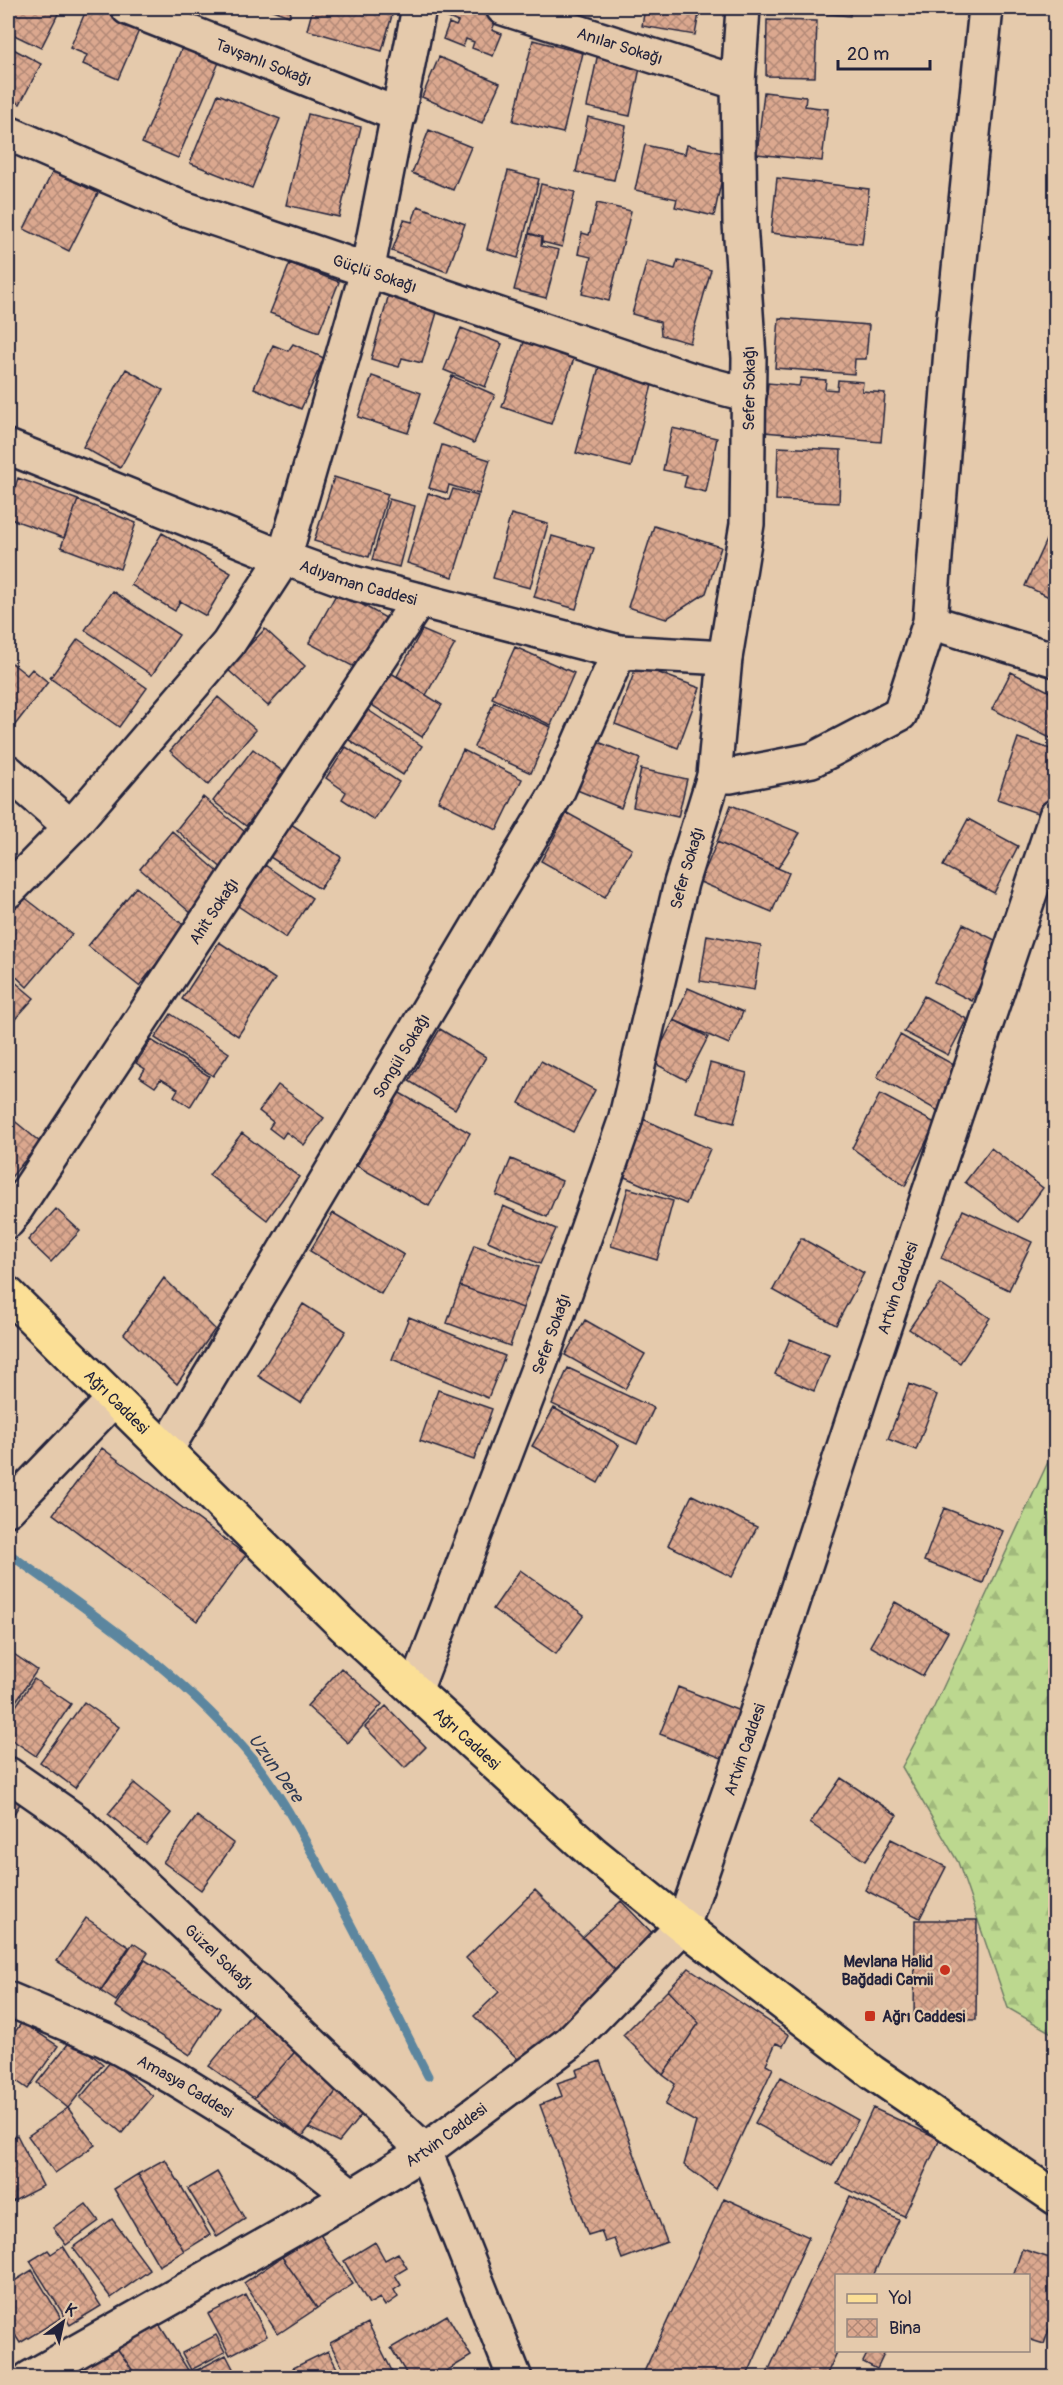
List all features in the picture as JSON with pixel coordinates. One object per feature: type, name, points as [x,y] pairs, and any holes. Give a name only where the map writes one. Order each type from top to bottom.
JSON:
[{"type":"main road","name":"Ağrı Caddesi","points":[[8,1293],[344,1626],[593,1853],[872,2072],[1056,2198]]},
{"type":"street","name":"Tavşanlı Sokağı","points":[[128,8],[399,115]]},
{"type":"street","points":[[8,891],[71,827],[228,644],[284,558],[367,272],[419,8]]},
{"type":"street","name":"Anılar Sokağı","points":[[503,8],[738,83]]},
{"type":"street","name":"Sefer Sokağı","points":[[415,1691],[544,1353],[625,1121],[681,883],[714,776],[725,658],[747,524],[749,358],[740,222],[738,83],[743,8]]},
{"type":"street","points":[[714,776],[730,776],[812,760],[900,714],[930,622],[952,337],[986,8]]},
{"type":"street","name":"Güçlü Sokağı","points":[[8,133],[177,206],[692,380],[749,395]]},
{"type":"street","name":"Adıyaman Caddesi","points":[[8,447],[284,558],[353,583],[619,652],[725,658]]},
{"type":"street","name":"Ahit Sokağı","points":[[8,1221],[418,600]]},
{"type":"street","points":[[930,622],[1056,660]]},
{"type":"street","name":"Songül Sokağı","points":[[166,1450],[557,793],[619,652]]},
{"type":"street","points":[[8,772],[71,827]]},
{"type":"street","name":"Artvin Caddesi","points":[[30,2378],[352,2196],[424,2151],[569,2043],[684,1926],[1056,816]]},
{"type":"street","points":[[8,1509],[114,1399]]},
{"type":"street","name":"Güzel Sokağı","points":[[8,1774],[77,1822],[424,2151]]},
{"type":"street","name":"Amasya Caddesi","points":[[8,1999],[105,2040],[176,2079],[303,2157],[352,2196]]},
{"type":"street","points":[[424,2151],[512,2377]]},
{"type":"green space","points":[[1055,1447],[1056,2035],[1008,2008],[958,1862],[902,1767],[934,1707]]},
{"type":"building","points":[[8,8],[61,8],[41,48],[8,32]]},
{"type":"building","points":[[87,8],[113,8],[143,21],[118,79],[83,64],[87,55],[70,48]]},
{"type":"building","points":[[267,8],[292,8],[289,16]]},
{"type":"building","points":[[313,8],[394,8],[382,51],[307,30]]},
{"type":"building","points":[[450,8],[474,8],[507,21],[505,27],[495,23],[492,30],[502,34],[493,56],[472,48],[474,42],[466,39],[463,47],[443,39],[449,23],[456,26],[458,22],[446,17]]},
{"type":"building","points":[[645,8],[700,8],[695,35],[642,26]]},
{"type":"building","points":[[801,8],[851,8],[850,16],[801,11]]},
{"type":"building","points":[[767,20],[817,21],[815,77],[766,76]]},
{"type":"building","points":[[533,40],[583,53],[563,133],[513,121]]},
{"type":"building","points":[[183,45],[220,60],[178,158],[142,143]]},
{"type":"building","points":[[8,46],[41,64],[20,104],[8,98]]},
{"type":"building","points":[[598,53],[641,63],[630,116],[587,107]]},
{"type":"building","points":[[439,57],[500,83],[482,123],[422,97]]},
{"type":"building","points":[[764,92],[806,97],[805,106],[828,109],[822,161],[757,154]]},
{"type":"building","points":[[218,94],[280,119],[252,188],[190,163]]},
{"type":"building","points":[[308,114],[361,127],[339,217],[286,205]]},
{"type":"building","points":[[588,117],[626,126],[614,180],[576,172]]},
{"type":"building","points":[[429,130],[471,147],[453,190],[412,173]]},
{"type":"building","points":[[645,145],[685,154],[687,145],[727,154],[714,216],[675,207],[677,199],[635,190]]},
{"type":"building","points":[[53,171],[98,193],[69,251],[24,229]]},
{"type":"building","points":[[508,171],[539,179],[518,258],[487,249]]},
{"type":"building","points":[[777,178],[869,189],[862,244],[771,233]]},
{"type":"building","points":[[541,184],[575,192],[562,247],[542,242],[542,237],[529,233]]},
{"type":"building","points":[[597,203],[631,211],[609,301],[582,294],[591,257],[578,254],[582,233],[589,235]]},
{"type":"building","points":[[418,206],[465,224],[447,272],[392,251],[404,220],[412,222]]},
{"type":"building","points":[[529,234],[542,237],[541,246],[559,250],[546,298],[514,290]]},
{"type":"building","points":[[678,260],[711,270],[690,343],[661,335],[660,322],[632,314],[647,261],[675,269]]},
{"type":"building","points":[[290,263],[339,282],[319,332],[270,313]]},
{"type":"building","points":[[389,294],[438,309],[422,363],[402,358],[399,367],[371,359]]},
{"type":"building","points":[[779,318],[869,325],[866,359],[855,359],[854,374],[775,368]]},
{"type":"building","points":[[461,328],[502,344],[485,387],[444,370]]},
{"type":"building","points":[[526,336],[576,353],[551,424],[502,407]]},
{"type":"building","points":[[293,344],[324,358],[301,409],[254,388],[273,345],[288,351]]},
{"type":"building","points":[[600,363],[654,377],[631,467],[576,453]]},
{"type":"building","points":[[126,369],[163,390],[120,468],[83,447]]},
{"type":"building","points":[[372,376],[421,393],[408,433],[358,417]]},
{"type":"building","points":[[452,376],[495,395],[474,443],[431,424]]},
{"type":"building","points":[[801,378],[826,380],[825,389],[837,390],[838,380],[863,382],[862,391],[885,393],[881,442],[764,432],[768,383],[799,386]]},
{"type":"building","points":[[672,428],[717,438],[706,492],[684,487],[687,475],[663,470]]},
{"type":"building","points":[[442,445],[490,460],[479,494],[449,485],[447,493],[429,488]]},
{"type":"building","points":[[778,447],[841,450],[839,503],[776,500]]},
{"type":"building","points":[[334,477],[388,494],[369,557],[314,541]]},
{"type":"building","points":[[18,478],[78,500],[64,538],[8,518],[8,508]]},
{"type":"building","points":[[453,489],[478,496],[453,577],[407,563],[428,493],[449,500]]},
{"type":"building","points":[[389,499],[415,506],[399,567],[372,560]]},
{"type":"building","points":[[78,500],[136,523],[120,569],[61,547]]},
{"type":"building","points":[[511,514],[548,524],[530,588],[493,578]]},
{"type":"building","points":[[654,526],[721,547],[706,593],[666,619],[628,607]]},
{"type":"building","points":[[162,533],[231,573],[206,616],[180,601],[175,611],[131,585]]},
{"type":"building","points":[[552,536],[594,548],[576,609],[534,597]]},
{"type":"building","points":[[1046,540],[1056,544],[1056,600],[1025,586]]},
{"type":"building","points":[[112,591],[179,635],[152,675],[85,630]]},
{"type":"building","points":[[338,591],[386,618],[358,669],[309,643]]},
{"type":"building","points":[[265,629],[305,666],[268,706],[227,669]]},
{"type":"building","points":[[422,630],[455,644],[426,695],[397,676]]},
{"type":"building","points":[[78,639],[147,688],[119,727],[50,678]]},
{"type":"building","points":[[515,647],[574,673],[551,725],[492,698]]},
{"type":"building","points":[[8,660],[27,675],[32,669],[48,682],[8,734]]},
{"type":"building","points":[[637,665],[700,688],[678,748],[615,724]]},
{"type":"building","points":[[388,671],[442,705],[422,737],[367,702]]},
{"type":"building","points":[[1011,672],[1056,695],[1056,741],[992,709]]},
{"type":"building","points":[[218,697],[256,730],[208,785],[170,751]]},
{"type":"building","points":[[494,702],[551,727],[531,773],[474,747]]},
{"type":"building","points":[[368,710],[422,746],[403,775],[349,740]]},
{"type":"building","points":[[1018,738],[1056,751],[1056,778],[1043,815],[997,799]]},
{"type":"building","points":[[596,741],[640,759],[621,808],[577,790]]},
{"type":"building","points":[[346,747],[399,782],[374,820],[342,799],[346,792],[326,778]]},
{"type":"building","points":[[253,749],[286,774],[246,826],[213,801]]},
{"type":"building","points":[[463,750],[522,779],[497,830],[438,801]]},
{"type":"building","points":[[641,769],[687,779],[678,817],[633,807]]},
{"type":"building","points":[[203,797],[250,836],[223,869],[176,830]]},
{"type":"building","points":[[731,805],[800,833],[778,868],[717,842]]},
{"type":"building","points":[[567,813],[632,849],[605,897],[541,861]]},
{"type":"building","points":[[968,819],[1018,846],[994,893],[943,866]]},
{"type":"building","points":[[291,824],[341,857],[320,889],[270,857]]},
{"type":"building","points":[[172,831],[224,877],[192,914],[140,869]]},
{"type":"building","points":[[717,842],[789,873],[772,912],[700,882]]},
{"type":"building","points":[[265,865],[312,898],[286,938],[238,906]]},
{"type":"building","points":[[136,887],[186,927],[139,986],[88,946]]},
{"type":"building","points":[[15,890],[72,934],[27,987],[8,969],[8,898]]},
{"type":"building","points":[[963,924],[1001,943],[972,1001],[934,982]]},
{"type":"building","points":[[707,935],[761,945],[754,990],[700,981]]},
{"type":"building","points":[[219,942],[275,979],[238,1036],[182,999]]},
{"type":"building","points":[[8,976],[34,998],[8,1027]]},
{"type":"building","points":[[688,988],[743,1012],[729,1044],[674,1020]]},
{"type":"building","points":[[924,996],[967,1019],[948,1055],[904,1032]]},
{"type":"building","points":[[171,1014],[229,1053],[213,1076],[155,1038]]},
{"type":"building","points":[[674,1020],[708,1037],[686,1080],[652,1062]]},
{"type":"building","points":[[440,1029],[486,1057],[455,1109],[409,1081]]},
{"type":"building","points":[[900,1035],[963,1070],[940,1112],[877,1077]]},
{"type":"building","points":[[151,1040],[209,1076],[190,1107],[174,1096],[178,1089],[161,1079],[155,1087],[140,1077],[145,1069],[136,1063]]},
{"type":"building","points":[[541,1061],[595,1090],[573,1132],[519,1103]]},
{"type":"building","points":[[710,1063],[747,1073],[734,1123],[697,1113]]},
{"type":"building","points":[[278,1085],[324,1118],[304,1145],[286,1132],[282,1138],[269,1128],[273,1122],[259,1111]]},
{"type":"building","points":[[398,1092],[470,1133],[429,1206],[357,1166]]},
{"type":"building","points":[[880,1094],[935,1123],[905,1186],[852,1148]]},
{"type":"building","points":[[11,1118],[40,1142],[8,1181],[8,1122]]},
{"type":"building","points":[[643,1119],[710,1149],[686,1204],[618,1174]]},
{"type":"building","points":[[242,1133],[299,1177],[267,1220],[209,1175]]},
{"type":"building","points":[[991,1148],[1043,1188],[1018,1222],[965,1182]]},
{"type":"building","points":[[511,1159],[562,1181],[547,1217],[496,1195]]},
{"type":"building","points":[[628,1188],[673,1201],[657,1260],[611,1246]]},
{"type":"building","points":[[503,1206],[556,1229],[540,1264],[488,1241]]},
{"type":"building","points":[[56,1209],[80,1231],[51,1262],[28,1240]]},
{"type":"building","points":[[963,1210],[1032,1242],[1009,1290],[941,1258]]},
{"type":"building","points":[[333,1213],[404,1255],[381,1294],[310,1251]]},
{"type":"building","points":[[801,1238],[864,1273],[836,1325],[773,1290]]},
{"type":"building","points":[[474,1245],[538,1267],[523,1308],[460,1286]]},
{"type":"building","points":[[164,1278],[215,1329],[177,1384],[124,1334]]},
{"type":"building","points":[[940,1284],[990,1318],[960,1363],[909,1329]]},
{"type":"building","points":[[460,1286],[523,1308],[510,1346],[447,1323]]},
{"type":"building","points":[[303,1304],[346,1331],[301,1403],[258,1376]]},
{"type":"building","points":[[409,1317],[505,1356],[488,1398],[392,1359]]},
{"type":"building","points":[[585,1320],[645,1354],[625,1389],[565,1355]]},
{"type":"building","points":[[790,1339],[829,1355],[814,1391],[775,1374]]},
{"type":"building","points":[[568,1368],[654,1408],[637,1444],[552,1404]]},
{"type":"building","points":[[909,1384],[937,1395],[916,1450],[888,1439]]},
{"type":"building","points":[[438,1390],[492,1409],[474,1460],[420,1441]]},
{"type":"building","points":[[554,1408],[619,1445],[598,1483],[532,1446]]},
{"type":"building","points":[[102,1448],[246,1555],[197,1621],[53,1514]]},
{"type":"building","points":[[692,1495],[757,1527],[732,1577],[668,1545]]},
{"type":"building","points":[[944,1508],[1003,1531],[983,1583],[924,1561]]},
{"type":"building","points":[[520,1570],[584,1615],[556,1654],[493,1609]]},
{"type":"building","points":[[895,1602],[948,1632],[923,1676],[870,1646]]},
{"type":"building","points":[[8,1650],[37,1670],[8,1713]]},
{"type":"building","points":[[341,1668],[382,1704],[348,1743],[307,1706]]},
{"type":"building","points":[[34,1679],[71,1704],[36,1756],[8,1737],[8,1718]]},
{"type":"building","points":[[678,1687],[750,1715],[732,1762],[660,1734]]},
{"type":"building","points":[[84,1702],[119,1727],[75,1788],[40,1762]]},
{"type":"building","points":[[386,1706],[426,1747],[405,1768],[365,1727]]},
{"type":"building","points":[[841,1778],[897,1815],[865,1861],[810,1823]]},
{"type":"building","points":[[134,1783],[171,1813],[146,1844],[108,1814]]},
{"type":"building","points":[[8,1786],[24,1797],[8,1824]]},
{"type":"building","points":[[197,1816],[234,1844],[201,1890],[163,1862]]},
{"type":"building","points":[[891,1839],[946,1867],[920,1918],[865,1890]]},
{"type":"building","points":[[535,1890],[619,1974],[526,2067],[474,2016],[499,1992],[466,1958]]},
{"type":"building","points":[[621,1901],[659,1940],[619,1974],[583,1937]]},
{"type":"building","points":[[86,1918],[129,1947],[101,1990],[57,1961]]},
{"type":"building","name":"Mevlana Halid Bağdadi Camii","points":[[915,1920],[977,1920],[976,2020],[914,2019]]},
{"type":"building","points":[[133,1943],[148,1953],[116,2001],[101,1991]]},
{"type":"building","points":[[145,1960],[220,2008],[190,2055],[115,2006]]},
{"type":"building","points":[[689,1968],[789,2035],[783,2046],[776,2043],[766,2064],[773,2068],[716,2189],[684,2165],[696,2122],[665,2105],[675,2084],[663,2075],[699,2023],[668,1990]]},
{"type":"building","points":[[668,1990],[699,2023],[663,2075],[623,2035]]},
{"type":"building","points":[[253,2012],[300,2046],[254,2098],[209,2066]]},
{"type":"building","points":[[22,2022],[58,2046],[28,2089],[8,2075],[8,2042]]},
{"type":"building","points":[[72,2039],[103,2064],[68,2108],[37,2083]]},
{"type":"building","points":[[300,2046],[340,2086],[302,2137],[254,2098]]},
{"type":"building","points":[[111,2061],[153,2096],[122,2133],[80,2098]]},
{"type":"building","points":[[600,2061],[667,2242],[622,2259],[614,2239],[605,2242],[601,2231],[588,2235],[540,2105],[562,2096],[557,2083],[578,2076],[576,2070]]},
{"type":"building","points":[[781,2077],[858,2120],[832,2166],[755,2123]]},
{"type":"building","points":[[340,2086],[366,2109],[339,2142],[309,2128]]},
{"type":"building","points":[[68,2108],[95,2145],[55,2173],[28,2136]]},
{"type":"building","points":[[873,2108],[940,2139],[904,2216],[837,2184]]},
{"type":"building","points":[[17,2135],[43,2186],[8,2204],[8,2139]]},
{"type":"building","points":[[165,2159],[210,2235],[184,2251],[138,2174]]},
{"type":"building","points":[[217,2172],[245,2219],[217,2237],[188,2189]]},
{"type":"building","points":[[138,2174],[184,2251],[159,2266],[114,2189]]},
{"type":"building","points":[[850,2196],[899,2220],[874,2274],[835,2274],[835,2352],[837,2352],[825,2378],[765,2378]]},
{"type":"building","points":[[724,2198],[809,2237],[746,2378],[657,2378],[644,2372]]},
{"type":"building","points":[[86,2204],[99,2221],[66,2245],[53,2228]]},
{"type":"building","points":[[112,2219],[150,2270],[111,2298],[73,2248]]},
{"type":"building","points":[[319,2233],[353,2284],[317,2308],[282,2257]]},
{"type":"building","points":[[375,2242],[385,2260],[398,2253],[407,2268],[395,2275],[401,2285],[394,2290],[398,2297],[385,2306],[380,2298],[369,2304],[344,2261]]},
{"type":"building","points":[[63,2246],[101,2306],[70,2325],[30,2261],[48,2250],[51,2254]]},
{"type":"building","points":[[1022,2249],[1056,2260],[1056,2310],[1044,2344],[1030,2340],[1030,2274],[1014,2274]]},
{"type":"building","points":[[282,2257],[317,2308],[278,2334],[244,2283]]},
{"type":"building","points":[[32,2270],[61,2318],[20,2343],[8,2324],[8,2285]]},
{"type":"building","points":[[246,2295],[267,2336],[230,2355],[208,2314]]},
{"type":"building","points":[[447,2315],[471,2356],[435,2378],[409,2378],[391,2348]]},
{"type":"building","points":[[157,2321],[188,2370],[177,2378],[138,2378],[114,2344]]},
{"type":"building","points":[[368,2323],[392,2371],[379,2378],[348,2378],[330,2343]]},
{"type":"building","points":[[216,2335],[225,2352],[191,2370],[182,2353]]},
{"type":"building","points":[[114,2344],[138,2378],[74,2378],[71,2373]]},
{"type":"building","points":[[328,2351],[342,2378],[298,2378],[293,2368]]},
{"type":"building","points":[[868,2352],[885,2352],[877,2369],[863,2362]]},
{"type":"building","points":[[226,2355],[238,2378],[182,2378]]},
{"type":"waterway","name":"Uzun Dere","points":[[8,1553],[107,1624],[171,1675],[201,1703],[256,1763],[282,1801],[320,1867],[428,2076]]},
{"type":"place","name":"Mevlana Halid Bağdadi Camii","points":[[945,1970]]},
{"type":"place","name":"Ağrı Caddesi","points":[[870,2016]]}]
